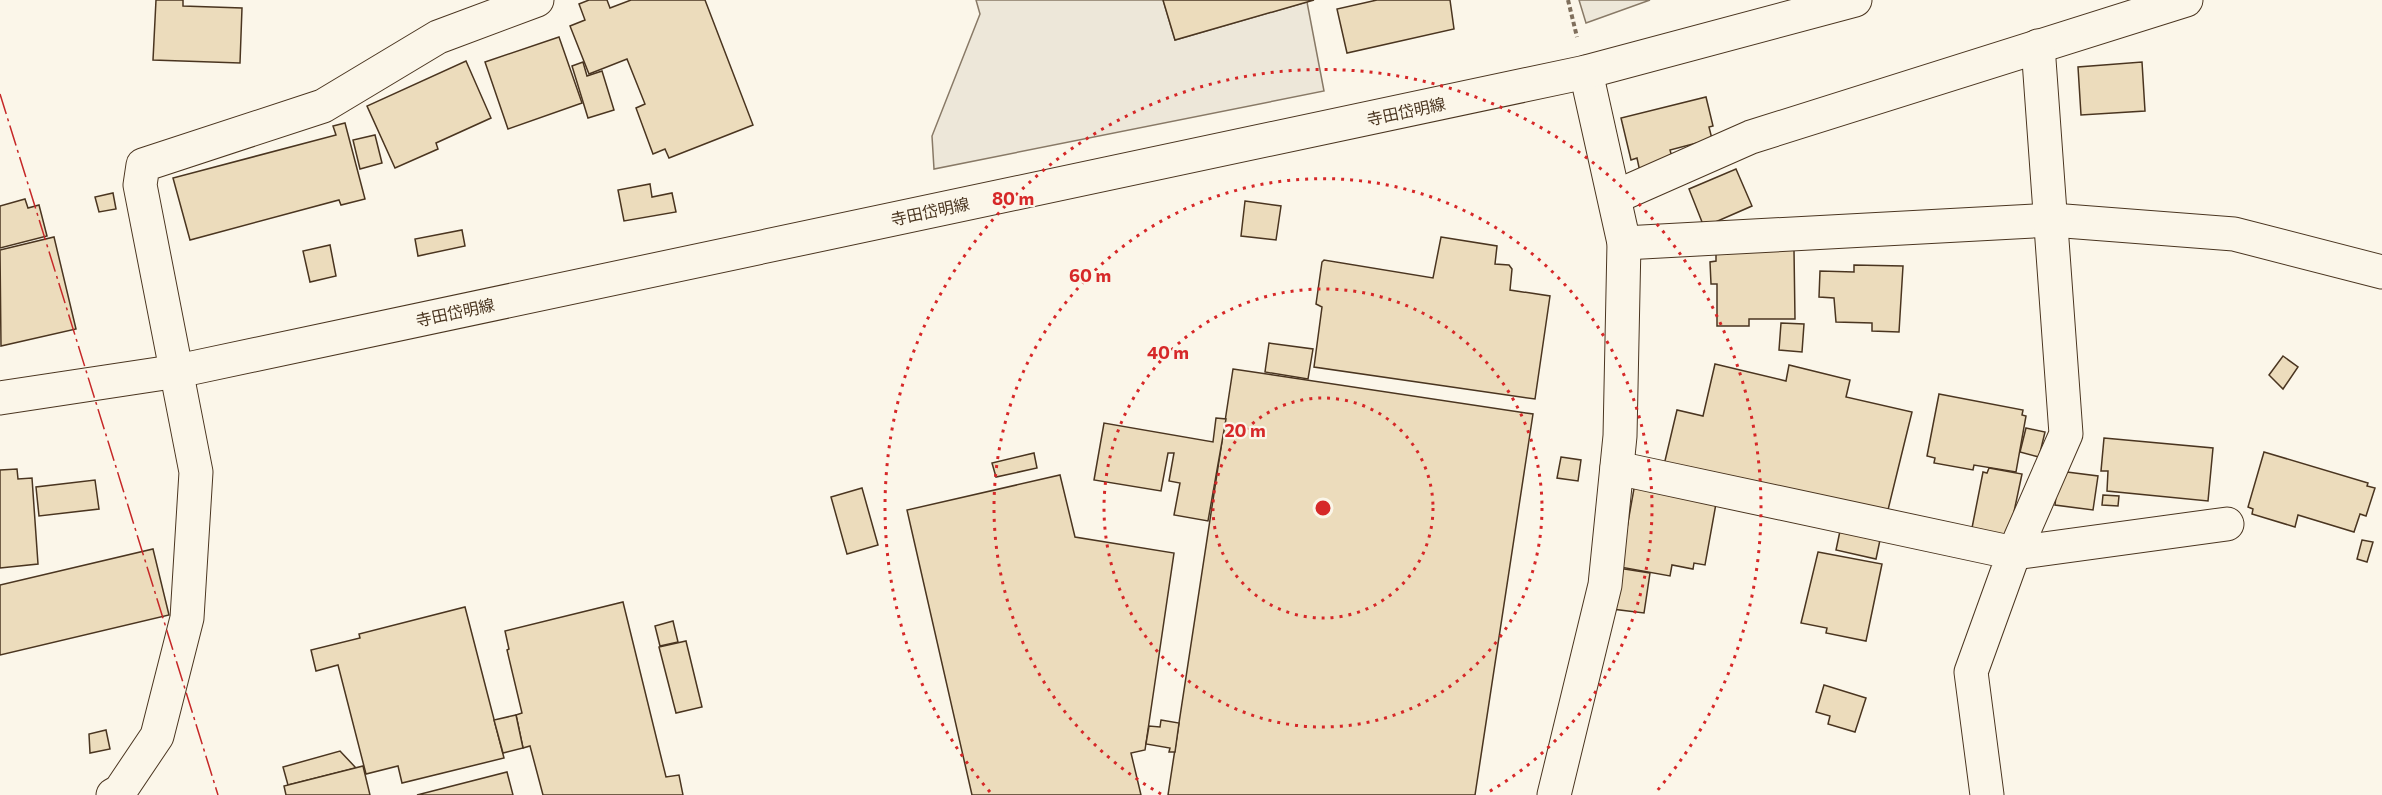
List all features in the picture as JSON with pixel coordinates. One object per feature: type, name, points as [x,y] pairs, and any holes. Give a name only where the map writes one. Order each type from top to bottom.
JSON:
[{"type":"street","points":[[113,795],[120,791],[157,736],[187,618],[196,472],[178,370],[140,185],[143,165],[323,106],[438,37],[537,0]]},
{"type":"street","name":"寺田岱明線","points":[[0,398],[178,370],[1586,72],[1855,0]]},
{"type":"street","points":[[1615,197],[1751,137],[2186,0]]},
{"type":"street","points":[[1988,795],[1971,672],[2014,553],[2066,434],[2038,46]]},
{"type":"street","points":[[1554,795],[1605,585],[1620,436],[1624,243],[1586,72]]},
{"type":"street","points":[[1624,243],[2052,220],[2234,234],[2382,272]]},
{"type":"street","points":[[1617,468],[2014,553],[2227,524]]},
{"type":"shaded area","points":[[976,0],[1163,0],[1175,40],[1307,2],[1324,91],[934,169],[932,136],[980,14]]},
{"type":"shaded area","points":[[1579,0],[1650,0],[1586,23]]},
{"type":"building","points":[[156,0],[183,0],[183,6],[242,8],[240,63],[153,60]]},
{"type":"building","points":[[589,0],[607,0],[610,8],[631,0],[705,0],[753,125],[669,158],[665,149],[653,154],[636,108],[645,104],[627,59],[589,74],[570,26],[585,20],[579,4]]},
{"type":"building","points":[[1163,0],[1314,0],[1175,40]]},
{"type":"building","points":[[1377,0],[1450,0],[1454,29],[1347,53],[1337,9]]},
{"type":"building","points":[[559,37],[582,103],[508,129],[485,62]]},
{"type":"building","points":[[466,61],[491,118],[436,143],[438,149],[395,168],[367,106]]},
{"type":"building","points":[[583,62],[587,76],[602,71],[614,110],[588,118],[572,66]]},
{"type":"building","points":[[2142,62],[2145,111],[2081,115],[2078,67]]},
{"type":"building","points":[[1706,97],[1713,126],[1709,127],[1712,139],[1670,150],[1672,157],[1640,172],[1637,158],[1631,160],[1621,118]]},
{"type":"building","points":[[345,123],[365,199],[341,205],[339,200],[190,240],[173,178],[336,135],[333,126]]},
{"type":"building","points":[[375,135],[382,163],[360,169],[353,140]]},
{"type":"building","points":[[1736,169],[1752,206],[1704,227],[1689,189]]},
{"type":"building","points":[[650,184],[652,197],[672,193],[676,212],[624,221],[618,190]]},
{"type":"building","points":[[113,193],[116,209],[99,212],[95,197]]},
{"type":"building","points":[[25,199],[28,208],[39,205],[47,236],[0,248],[0,206]]},
{"type":"building","points":[[1245,201],[1281,206],[1276,240],[1241,236]]},
{"type":"building","points":[[462,230],[465,246],[418,256],[415,239]]},
{"type":"building","points":[[54,237],[76,329],[1,346],[0,250]]},
{"type":"building","points":[[1441,237],[1497,246],[1495,264],[1509,265],[1512,269],[1510,290],[1550,296],[1535,399],[1314,367],[1322,307],[1316,304],[1322,262],[1324,260],[1433,278]]},
{"type":"building","points":[[330,245],[336,276],[310,282],[303,251]]},
{"type":"building","points":[[1794,250],[1795,319],[1749,319],[1749,326],[1717,326],[1717,284],[1711,284],[1710,262],[1716,261],[1716,252]]},
{"type":"building","points":[[1854,265],[1903,266],[1899,332],[1872,331],[1872,323],[1836,322],[1834,298],[1819,297],[1820,271],[1854,272]]},
{"type":"building","points":[[1781,323],[1804,324],[1802,352],[1779,350]]},
{"type":"building","points":[[1269,343],[1313,349],[1308,379],[1265,372]]},
{"type":"building","points":[[2283,356],[2298,367],[2283,389],[2269,375]]},
{"type":"building","points":[[1715,364],[1786,381],[1789,365],[1850,380],[1846,397],[1912,412],[1886,518],[1664,465],[1677,410],[1703,416]]},
{"type":"building","points":[[1233,369],[1533,414],[1475,795],[1168,795]]},
{"type":"building","points":[[1939,394],[2023,410],[2022,415],[2026,416],[2016,472],[1974,465],[1973,470],[1934,463],[1935,458],[1927,456]]},
{"type":"building","points":[[1216,418],[1226,419],[1208,521],[1174,515],[1180,483],[1169,481],[1174,453],[1168,453],[1161,491],[1094,480],[1104,423],[1213,442]]},
{"type":"building","points":[[2026,428],[2045,432],[2039,457],[2020,452]]},
{"type":"building","points":[[2104,438],[2213,448],[2208,501],[2107,491],[2108,471],[2101,471]]},
{"type":"building","points":[[2264,452],[2368,483],[2367,486],[2375,488],[2366,516],[2360,514],[2354,532],[2298,515],[2295,527],[2252,514],[2253,509],[2248,507]]},
{"type":"building","points":[[1034,453],[1037,468],[996,477],[992,463]]},
{"type":"building","points":[[1561,457],[1581,460],[1578,481],[1557,478]]},
{"type":"building","points":[[1989,468],[2022,474],[2008,540],[1971,533],[1983,472],[1987,473]]},
{"type":"building","points":[[17,469],[18,479],[32,478],[38,564],[0,568],[0,470]]},
{"type":"building","points":[[2059,471],[2098,476],[2093,510],[2055,505]]},
{"type":"building","points":[[1060,475],[1075,537],[1174,553],[1145,750],[1131,753],[1141,795],[972,795],[907,510]]},
{"type":"building","points":[[95,480],[99,509],[39,516],[36,487]]},
{"type":"building","points":[[1635,483],[1717,498],[1705,565],[1694,563],[1693,569],[1672,565],[1670,576],[1620,567]]},
{"type":"building","points":[[862,488],[878,545],[847,554],[831,497]]},
{"type":"building","points":[[2103,495],[2119,496],[2118,506],[2102,505]]},
{"type":"building","points":[[1840,531],[1880,540],[1876,559],[1836,550]]},
{"type":"building","points":[[2362,540],[2373,542],[2367,562],[2357,559]]},
{"type":"building","points":[[153,549],[169,615],[0,655],[0,585]]},
{"type":"building","points":[[1818,552],[1882,564],[1866,641],[1826,633],[1827,628],[1801,623]]},
{"type":"building","points":[[1618,568],[1650,573],[1644,613],[1612,609]]},
{"type":"building","points":[[623,602],[666,777],[679,775],[683,795],[543,795],[530,746],[523,748],[516,715],[522,713],[507,650],[509,649],[505,631]]},
{"type":"building","points":[[465,607],[504,758],[402,783],[398,766],[366,774],[338,665],[316,671],[311,650],[360,638],[359,634]]},
{"type":"building","points":[[673,621],[678,642],[660,646],[655,626]]},
{"type":"building","points":[[686,641],[702,707],[676,713],[659,647]]},
{"type":"building","points":[[1824,685],[1866,698],[1855,732],[1828,724],[1830,716],[1816,712]]},
{"type":"building","points":[[516,715],[523,748],[503,753],[494,720]]},
{"type":"building","points":[[1161,720],[1179,723],[1175,752],[1169,752],[1170,748],[1146,744],[1149,726],[1160,727]]},
{"type":"building","points":[[106,730],[110,749],[90,753],[89,734]]},
{"type":"building","points":[[340,751],[356,768],[288,785],[283,767]]},
{"type":"building","points":[[363,766],[370,795],[286,795],[284,786]]},
{"type":"building","points":[[507,772],[513,795],[417,795]]},
{"type":"power","points":[[0,94],[218,795]]}]
